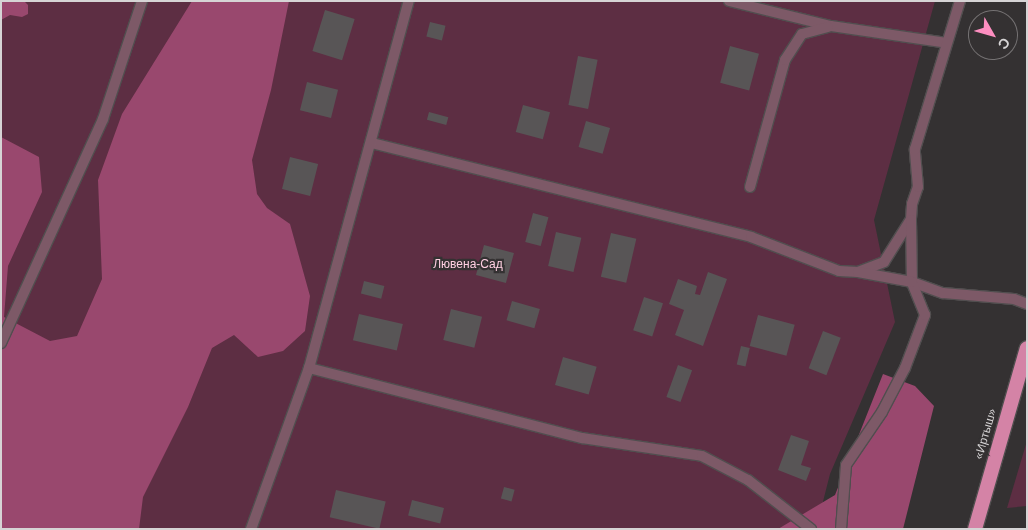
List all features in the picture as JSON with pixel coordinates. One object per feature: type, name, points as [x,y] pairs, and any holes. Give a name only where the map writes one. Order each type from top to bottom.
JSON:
[{"type":"highway","name":"«Иртыш»","points":[[975,529],[1027,348]]},
{"type":"lane","points":[[1,343],[103,118],[142,1]]},
{"type":"lane","points":[[251,529],[309,368],[372,143],[409,1]]},
{"type":"lane","points":[[729,1],[831,26],[947,43]]},
{"type":"lane","points":[[841,529],[846,464],[882,412],[901,375],[925,315],[912,282],[911,219],[912,204],[918,187],[915,149],[960,1]]},
{"type":"lane","points":[[750,187],[785,60],[802,34],[831,26]]},
{"type":"lane","points":[[372,143],[751,237],[839,271],[858,272],[912,282],[943,293],[1014,299],[1027,304]]},
{"type":"lane","points":[[858,272],[884,262],[911,219]]},
{"type":"lane","points":[[309,368],[582,438],[702,456],[748,480],[812,529]]},
{"type":"green space","name":"Лювена-Сад","points":[[1,1],[935,1],[874,220],[895,322],[830,474],[816,529],[1,529]]},
{"type":"green space","points":[[1027,441],[1027,506],[1007,508]]},
{"type":"shaded area","points":[[1,1],[24,1],[28,5],[28,14],[22,17],[10,15],[1,20]]},
{"type":"shaded area","points":[[192,1],[289,1],[271,90],[252,160],[257,194],[267,208],[290,224],[310,296],[305,331],[283,351],[258,357],[234,335],[212,348],[188,407],[143,497],[139,529],[1,529],[1,137],[39,157],[42,192],[8,266],[4,317],[50,341],[77,336],[102,279],[98,180],[122,114]]},
{"type":"shaded area","points":[[883,374],[915,386],[934,406],[903,529],[778,529],[835,495]]},
{"type":"building","points":[[325,10],[355,19],[342,60],[312,51]]},
{"type":"building","points":[[430,22],[446,26],[442,40],[426,37]]},
{"type":"building","points":[[730,46],[759,54],[749,90],[720,83]]},
{"type":"building","points":[[578,56],[598,60],[588,109],[568,105]]},
{"type":"building","points":[[307,82],[338,90],[331,118],[300,110]]},
{"type":"building","points":[[523,105],[550,112],[543,139],[516,132]]},
{"type":"building","points":[[429,112],[448,117],[446,125],[427,120]]},
{"type":"building","points":[[586,121],[610,128],[603,154],[579,147]]},
{"type":"building","points":[[290,157],[318,164],[310,196],[282,189]]},
{"type":"building","points":[[533,213],[548,217],[541,246],[525,242]]},
{"type":"building","points":[[556,232],[581,238],[573,272],[548,266]]},
{"type":"building","points":[[611,233],[636,239],[626,283],[601,277]]},
{"type":"building","points":[[484,245],[514,253],[506,283],[476,275]]},
{"type":"building","points":[[708,272],[727,279],[703,346],[675,335],[684,310],[669,304],[678,279],[697,286],[695,294],[700,295]]},
{"type":"building","points":[[364,281],[384,286],[381,299],[361,294]]},
{"type":"building","points":[[644,297],[663,303],[652,336],[633,330]]},
{"type":"building","points":[[512,301],[540,309],[534,328],[506,320]]},
{"type":"building","points":[[451,309],[482,317],[474,348],[443,340]]},
{"type":"building","points":[[359,314],[403,324],[397,350],[353,340]]},
{"type":"building","points":[[758,315],[795,325],[786,356],[750,346]]},
{"type":"building","points":[[823,331],[841,338],[826,375],[809,368]]},
{"type":"building","points":[[741,346],[750,348],[745,367],[737,365]]},
{"type":"building","points":[[563,357],[597,367],[589,395],[555,385]]},
{"type":"building","points":[[678,365],[692,370],[680,402],[666,397]]},
{"type":"building","points":[[791,435],[809,441],[801,465],[811,468],[806,481],[778,470]]},
{"type":"building","points":[[504,487],[515,490],[512,501],[501,499]]},
{"type":"building","points":[[336,490],[386,501],[379,529],[330,517]]},
{"type":"building","points":[[412,500],[444,508],[440,524],[408,516]]}]
